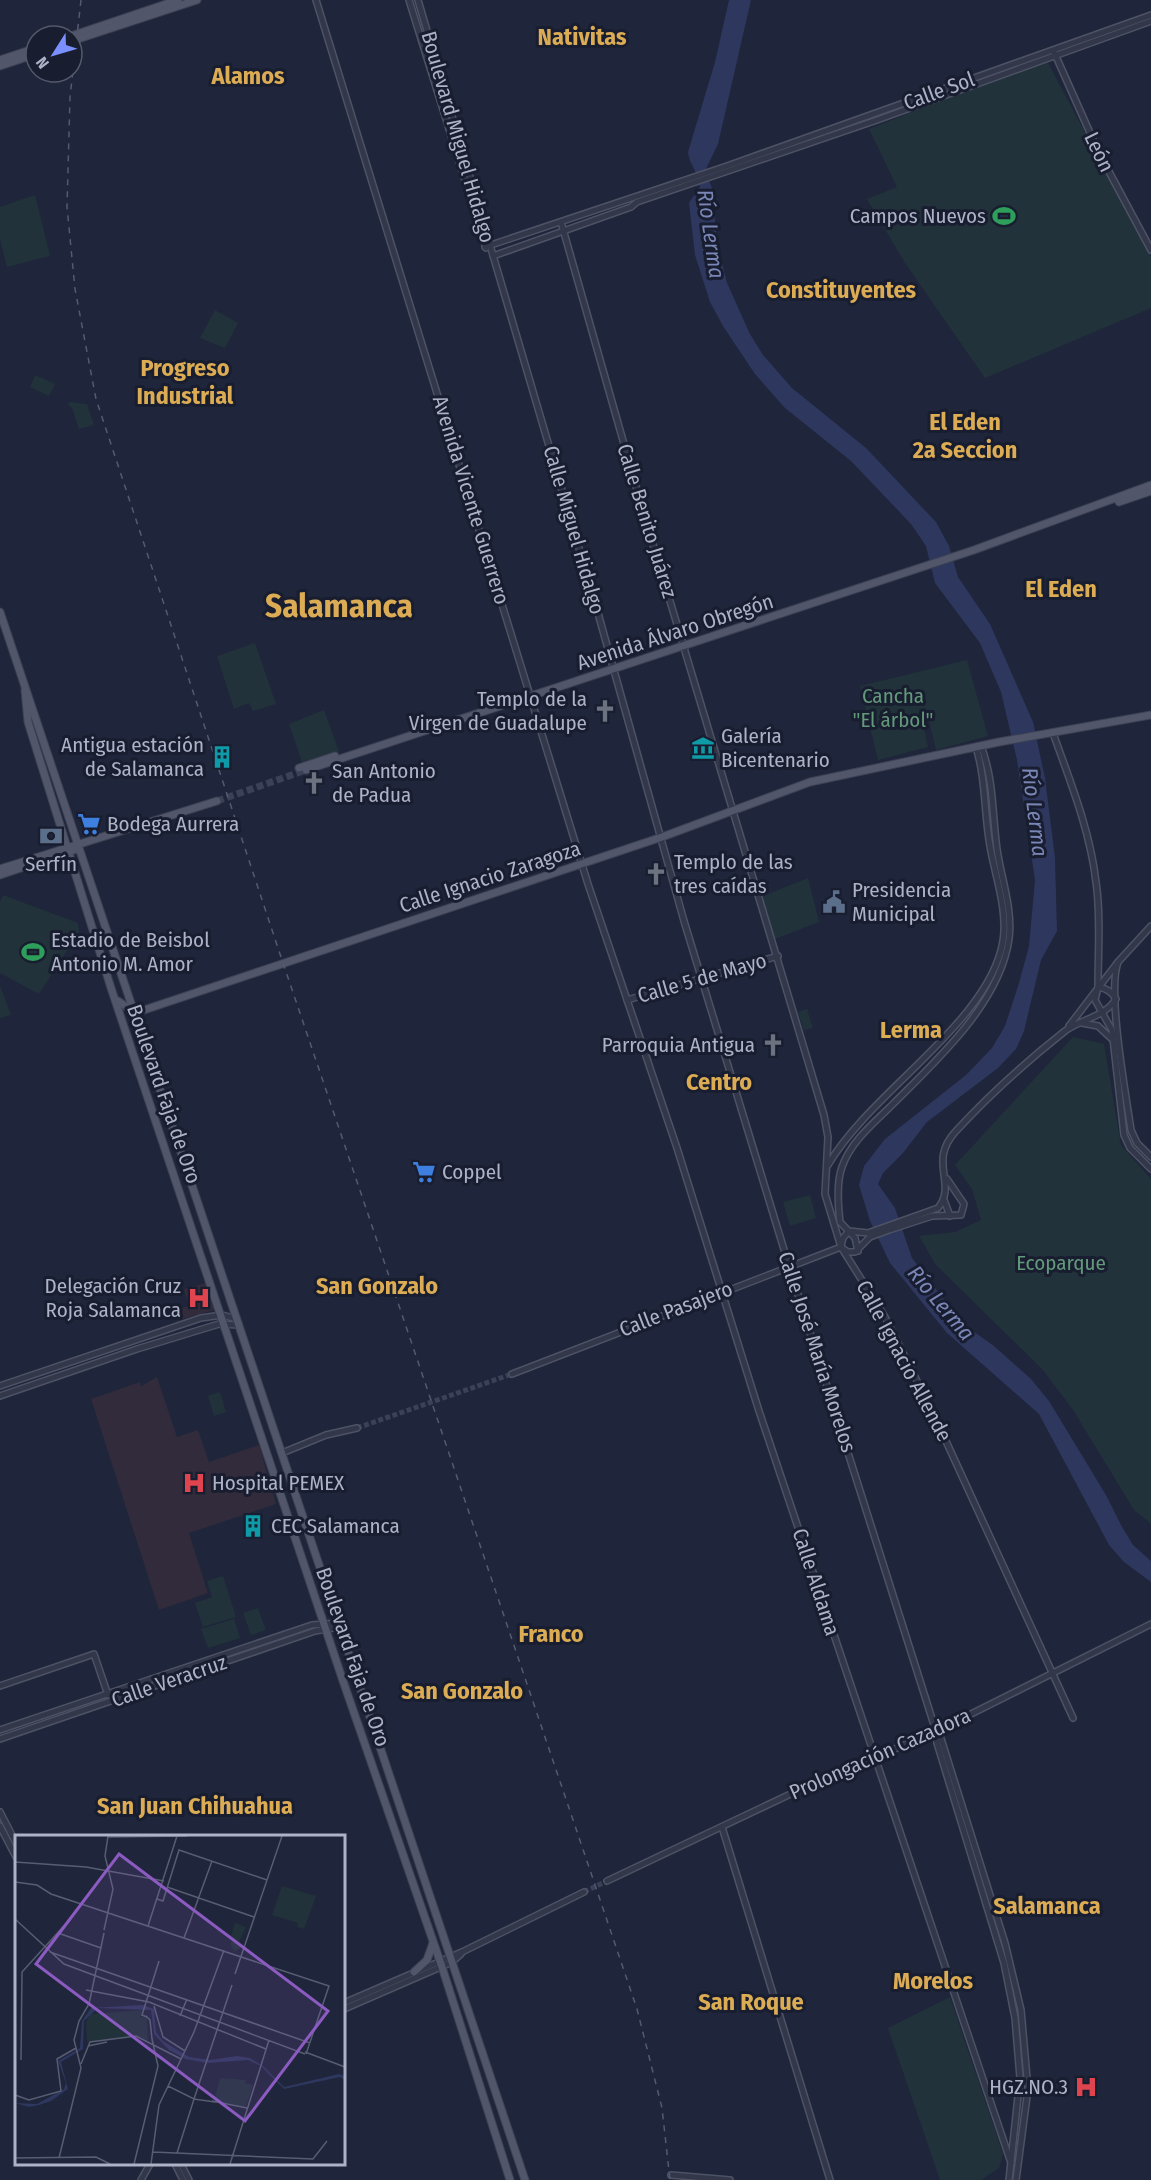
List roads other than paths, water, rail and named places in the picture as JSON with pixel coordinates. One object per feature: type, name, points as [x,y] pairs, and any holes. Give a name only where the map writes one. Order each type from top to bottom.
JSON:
[{"type":"main road","points":[[84,32],[178,0]]},
{"type":"main road","points":[[84,37],[197,0]]},
{"type":"main road","points":[[0,60],[24,52]]},
{"type":"main road","points":[[0,66],[24,58]]},
{"type":"main road","name":"Avenida Álvaro Obregón","points":[[302,771],[361,755],[375,747],[970,552],[1151,486]]},
{"type":"main road","name":"Avenida Álvaro Obregón","points":[[986,546],[1014,539],[1151,491]]},
{"type":"main road","points":[[0,612],[26,688]]},
{"type":"main road","name":"Boulevard Faja de Oro","points":[[26,688],[525,2180]]},
{"type":"main road","name":"Boulevard Faja de Oro","points":[[26,688],[28,722],[111,988],[325,1626],[441,1963],[510,2180]]},
{"type":"main road","name":"Calle Ignacio Zaragoza","points":[[135,1013],[662,837],[810,782],[999,742],[1151,715]]},
{"type":"main road","points":[[0,869],[79,847],[217,801]]},
{"type":"main road","points":[[0,875],[69,849]]},
{"type":"main road","points":[[111,988],[120,1004],[135,1013]]},
{"type":"main road","points":[[209,1279],[222,1274]]},
{"type":"main road","points":[[247,1390],[254,1387],[261,1391]]},
{"type":"main road","points":[[266,1448],[273,1453],[282,1454]]},
{"type":"main road","points":[[281,1495],[289,1477]]},
{"type":"main road","points":[[366,1747],[378,1743]]},
{"type":"main road","points":[[414,1972],[427,1960],[433,1943]]},
{"type":"street","name":"Avenida Vicente Guerrero","points":[[316,0],[582,864],[627,1000]]},
{"type":"street","name":"Boulevard Miguel Hidalgo","points":[[409,0],[493,256]]},
{"type":"street","name":"Boulevard Miguel Hidalgo","points":[[418,0],[488,246]]},
{"type":"street","name":"Calle Sol","points":[[1054,53],[1151,15]]},
{"type":"street","name":"Calle Sol","points":[[636,199],[1151,21]]},
{"type":"street","name":"León","points":[[1054,53],[1100,153],[1151,250]]},
{"type":"street","points":[[488,246],[636,199]]},
{"type":"street","points":[[493,256],[631,207],[636,199]]},
{"type":"street","name":"Calle Benito Juárez","points":[[561,222],[643,511],[778,956]]},
{"type":"street","name":"Calle Miguel Hidalgo","points":[[493,256],[702,978]]},
{"type":"street","points":[[1049,733],[1080,811],[1094,866],[1098,896],[1098,987],[1095,1000],[1111,1027],[1125,1139],[1151,1169]]},
{"type":"street","points":[[825,1170],[855,1127],[947,1033],[983,990],[996,966],[1003,940],[1003,914],[986,822],[985,784],[979,746]]},
{"type":"street","points":[[842,1226],[839,1181],[851,1149],[955,1040],[990,992],[1003,966],[1009,939],[1009,912],[997,847],[992,782],[979,746]]},
{"type":"street","points":[[1067,1030],[1118,962],[1151,926]]},
{"type":"street","name":"Calle Ignacio Allende","points":[[778,956],[826,1126],[828,1149],[825,1194],[840,1246],[877,1303],[899,1346],[967,1484],[1073,1718]]},
{"type":"street","name":"Calle 5 de Mayo","points":[[627,1000],[778,956]]},
{"type":"street","points":[[1118,962],[1115,974],[1116,999],[1131,1130],[1137,1143],[1151,1157]]},
{"type":"street","name":"Calle José María Morelos","points":[[702,978],[789,1266],[1005,1943],[1021,2010],[1028,2089],[1016,2180]]},
{"type":"street","points":[[1098,987],[1110,992],[1116,999]]},
{"type":"street","points":[[935,1213],[944,1200],[945,1192],[943,1149],[954,1132],[993,1093],[1067,1030],[1102,1012],[1116,999]]},
{"type":"street","name":"Calle Aldama","points":[[627,1000],[674,1137],[720,1292],[1011,2163]]},
{"type":"street","points":[[1078,1024],[1098,1026],[1113,1041]]},
{"type":"street","points":[[849,1231],[869,1235],[935,1213],[950,1216],[961,1215],[964,1208],[943,1172]]},
{"type":"street","points":[[945,1192],[953,1190]]},
{"type":"street","points":[[944,1200],[950,1216]]},
{"type":"street","points":[[830,1213],[849,1231],[857,1242],[858,1251]]},
{"type":"street","points":[[849,1231],[840,1246],[849,1252],[858,1251],[869,1235]]},
{"type":"street","name":"Calle Pasajero","points":[[512,1374],[840,1246]]},
{"type":"street","points":[[0,1386],[190,1322],[222,1315],[238,1322]]},
{"type":"street","points":[[0,1396],[136,1349],[238,1322]]},
{"type":"street","points":[[282,1454],[326,1435],[357,1428]]},
{"type":"street","name":"Prolongación Cazadora","points":[[607,1881],[936,1729],[1151,1624]]},
{"type":"street","name":"Calle Veracruz","points":[[0,1730],[325,1626],[339,1625]]},
{"type":"street","name":"Calle Veracruz","points":[[0,1739],[325,1626]]},
{"type":"street","points":[[0,1686],[94,1654],[110,1701]]},
{"type":"street","points":[[8,1727],[11,1735]]},
{"type":"street","name":"Calle José María Morelos","points":[[936,1729],[1004,1963],[1013,2004],[1020,2078],[1009,2180]]},
{"type":"street","points":[[0,1812],[15,1841]]},
{"type":"street","points":[[0,1826],[15,1855]]},
{"type":"street","points":[[724,1827],[830,2180]]},
{"type":"street","points":[[345,2003],[414,1972],[451,1959],[584,1892]]},
{"type":"street","points":[[345,2009],[441,1963]]},
{"type":"street","points":[[141,2180],[149,2165]]},
{"type":"street","points":[[176,2165],[183,2180]]},
{"type":"street","points":[[182,2165],[189,2180]]},
{"type":"street","points":[[675,2180],[671,2175],[730,2180]]},
{"type":"water","name":"Río Lerma","points":[[729,0],[751,0],[718,144],[705,171],[712,188],[717,243],[727,283],[750,334],[763,355],[792,388],[866,448],[936,522],[949,546],[958,577],[990,624],[1033,722],[1045,778],[1055,858],[1057,931],[1041,960],[1024,1031],[1016,1049],[998,1068],[927,1122],[903,1153],[883,1173],[878,1184],[895,1208],[912,1258],[963,1324],[994,1346],[1031,1379],[1049,1401],[1106,1495],[1133,1545],[1151,1561],[1151,1582],[1124,1562],[1109,1545],[1039,1414],[947,1333],[890,1263],[870,1221],[859,1185],[864,1166],[885,1139],[966,1075],[992,1048],[1005,1026],[1029,946],[1035,880],[1017,760],[1001,692],[980,643],[935,583],[926,546],[911,524],[851,461],[785,408],[755,374],[710,302],[695,255],[689,203],[700,187],[688,152],[715,62]]},
{"type":"tunnel","points":[[217,801],[306,770]]},
{"type":"tunnel","points":[[357,1428],[512,1374]]},
{"type":"tunnel","points":[[584,1892],[607,1881]]},
{"type":"railway","points":[[81,0],[70,97],[67,207],[75,289],[96,399],[281,957],[637,2009],[662,2108],[670,2180]]},
{"type":"place","name":"Campos Nuevos","points":[[1004,216]]},
{"type":"place","name":"Templo de la Virgen de Guadalupe","points":[[605,711]]},
{"type":"place","name":"Galería Bicentenario","points":[[703,748]]},
{"type":"place","name":"Antigua estación de Salamanca","points":[[222,757]]},
{"type":"place","name":"San Antonio de Padua","points":[[314,783]]},
{"type":"place","name":"Bodega Aurrera","points":[[89,824]]},
{"type":"place","name":"Serfín","points":[[51,836]]},
{"type":"place","name":"Templo de las tres caídas","points":[[656,874]]},
{"type":"place","name":"Presidencia Municipal","points":[[834,902]]},
{"type":"place","name":"Estadio de Beisbol Antonio M. Amor","points":[[33,952]]},
{"type":"place","name":"Parroquia Antigua","points":[[773,1045]]},
{"type":"place","name":"Coppel","points":[[424,1172]]},
{"type":"place","name":"Delegación Cruz Roja Salamanca","points":[[199,1298]]},
{"type":"place","name":"Hospital PEMEX","points":[[194,1483]]},
{"type":"place","name":"CEC Salamanca","points":[[253,1526]]},
{"type":"place","name":"HGZ.NO.3","points":[[1086,2087]]},
{"type":"district","name":"Nativitas","points":[[582,37]]},
{"type":"district","name":"Alamos","points":[[248,76]]},
{"type":"district","name":"Constituyentes","points":[[841,290]]},
{"type":"district","name":"Progreso Industrial","points":[[185,382]]},
{"type":"district","name":"El Eden 2a Seccion","points":[[965,436]]},
{"type":"district","name":"El Eden","points":[[1061,589]]},
{"type":"district","name":"Salamanca","points":[[339,606]]},
{"type":"district","name":"Lerma","points":[[911,1030]]},
{"type":"district","name":"Centro","points":[[719,1082]]},
{"type":"district","name":"San Gonzalo","points":[[377,1286]]},
{"type":"district","name":"Franco","points":[[551,1634]]},
{"type":"district","name":"San Gonzalo","points":[[462,1691]]},
{"type":"district","name":"San Juan Chihuahua","points":[[195,1806]]},
{"type":"district","name":"Salamanca","points":[[1047,1906]]},
{"type":"district","name":"Morelos","points":[[933,1981]]},
{"type":"district","name":"San Roque","points":[[751,2002]]},
{"type":"park label","name":"Cancha \"El árbol\"","points":[[893,708]]},
{"type":"park label","name":"Ecoparque","points":[[1061,1263]]}]
